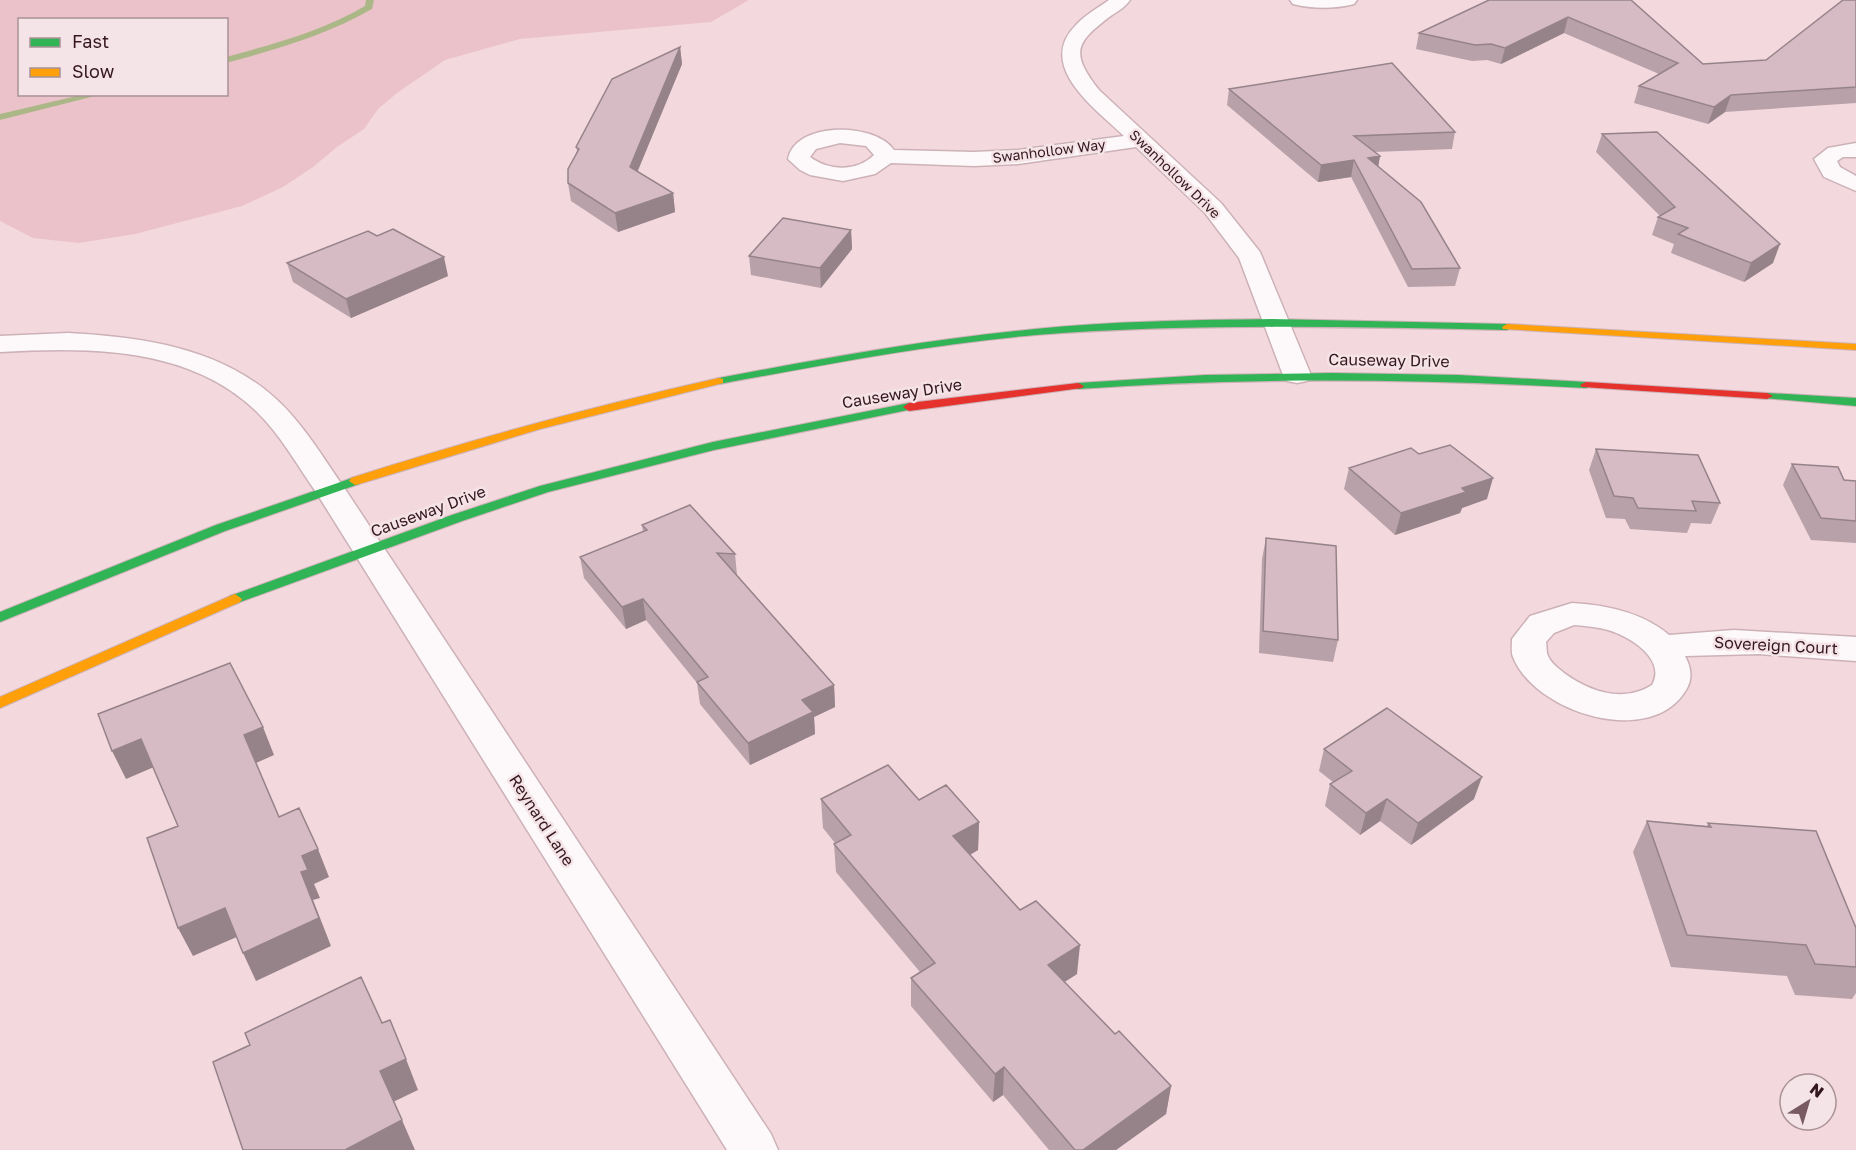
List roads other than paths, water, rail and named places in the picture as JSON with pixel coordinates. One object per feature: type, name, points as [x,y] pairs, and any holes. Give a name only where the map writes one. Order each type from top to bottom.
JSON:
[{"type":"street","name":"Swanhollow Drive","points":[[1121,0],[1082,29],[1072,46],[1073,70],[1092,94],[1213,207],[1251,257],[1297,375]]},
{"type":"street","points":[[1299,0],[1327,3],[1348,0]]},
{"type":"street","name":"Swanhollow Way","points":[[885,156],[974,159],[1018,157],[1141,140]]},
{"type":"street","points":[[1856,150],[1839,151],[1829,154],[1825,159],[1825,165],[1831,171],[1856,184]]},
{"type":"street","points":[[0,617],[84,580],[203,534],[330,489],[511,431],[712,381],[817,362],[1008,336],[1146,325],[1277,322],[1465,324],[1856,347]]},
{"type":"street","name":"Reynard Lane","points":[[0,344],[85,343],[138,348],[194,361],[237,381],[266,405],[330,489],[754,1150]]},
{"type":"street","name":"Causeway Drive","points":[[0,704],[178,622],[272,584],[459,516],[542,490],[703,447],[916,405],[1024,392],[1169,379],[1369,374],[1856,402]]},
{"type":"street","name":"Sovereign Court","points":[[1661,648],[1724,640],[1856,649]]},
{"type":"waterway","points":[[228,59],[335,25],[369,7],[370,0]]},
{"type":"waterway","points":[[0,117],[90,96]]}]
